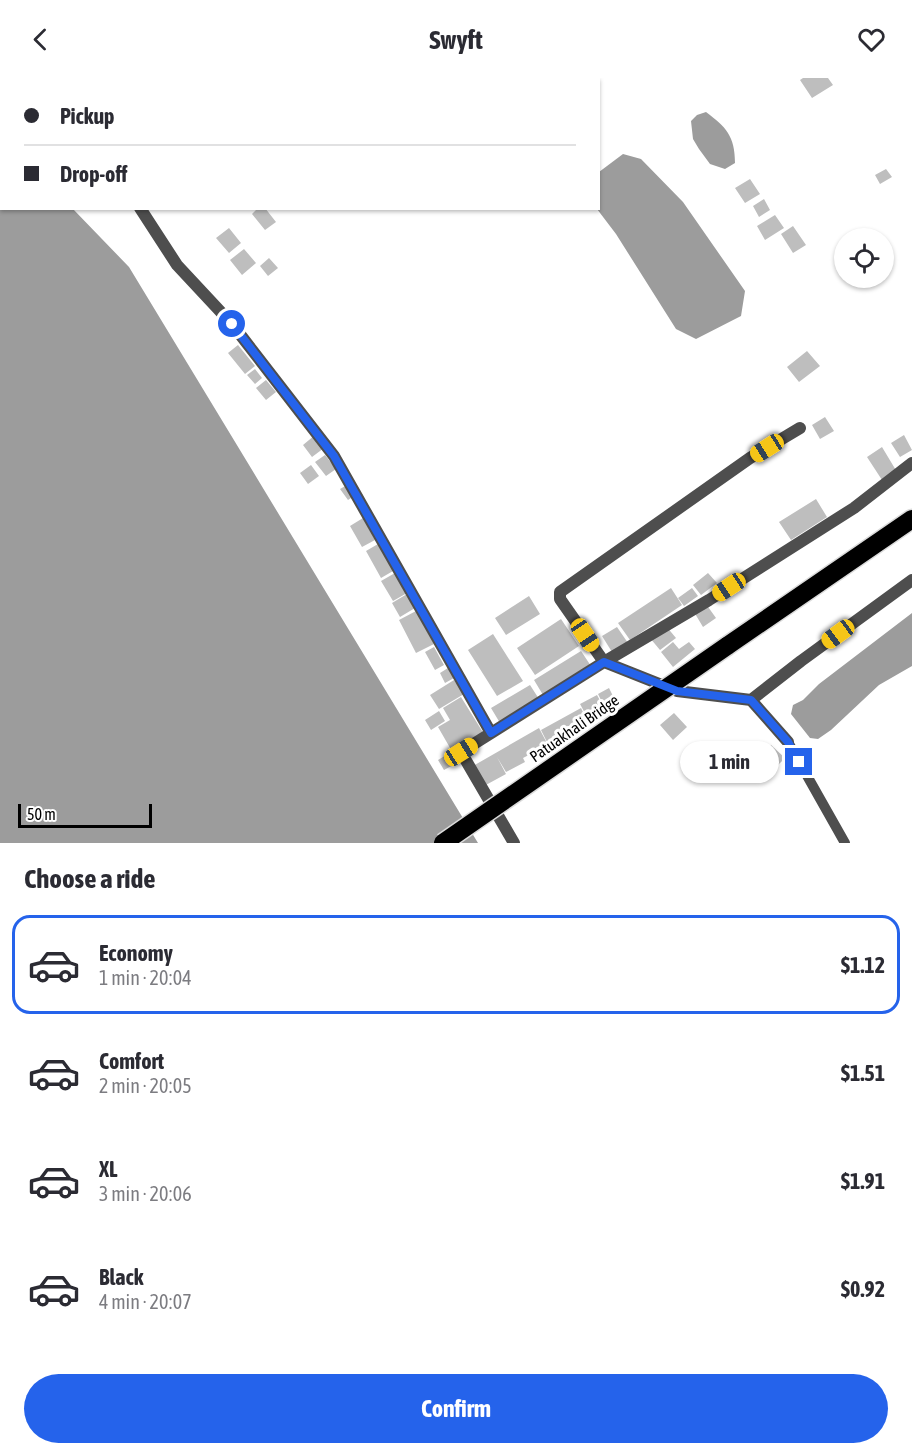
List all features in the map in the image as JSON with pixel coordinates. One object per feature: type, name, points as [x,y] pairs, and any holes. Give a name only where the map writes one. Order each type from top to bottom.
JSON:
[{"type":"highway","name":"Patuakhali Bridge","points":[[443,843],[912,519]]},
{"type":"street","points":[[141,210],[177,265],[232,324],[334,456],[491,733]]},
{"type":"street","points":[[788,742],[751,700],[677,691],[604,662],[560,599],[560,592],[750,458],[800,428]]},
{"type":"street","points":[[514,843],[461,752],[854,508],[912,463]]},
{"type":"street","points":[[751,700],[912,580]]},
{"type":"lane","points":[[788,742],[845,843]]},
{"type":"shaded area","points":[[706,112],[719,122],[731,139],[735,163],[725,169],[710,164],[693,139],[691,121],[697,115]]},
{"type":"shaded area","points":[[623,154],[641,159],[683,202],[745,291],[741,316],[696,339],[676,329],[616,234],[598,210],[600,210],[600,171]]},
{"type":"shaded area","points":[[0,210],[74,210],[129,267],[478,843],[0,843]]},
{"type":"shaded area","points":[[912,613],[912,666],[879,685],[831,730],[818,739],[810,738],[791,714],[793,705],[803,700],[819,684]]},
{"type":"building","points":[[828,78],[833,85],[812,98],[800,80]]},
{"type":"building","points":[[886,169],[892,177],[880,184],[875,175]]},
{"type":"building","points":[[750,179],[760,194],[745,203],[735,188]]},
{"type":"building","points":[[764,199],[770,210],[759,217],[753,206]]},
{"type":"building","points":[[256,210],[267,210],[276,222],[265,230],[252,214]]},
{"type":"building","points":[[775,215],[784,228],[765,240],[757,226]]},
{"type":"building","points":[[793,226],[806,245],[793,253],[781,234]]},
{"type":"building","points":[[229,228],[241,243],[229,253],[216,238]]},
{"type":"building","points":[[244,249],[256,263],[242,275],[230,260]]},
{"type":"building","points":[[269,258],[278,268],[268,276],[260,266]]},
{"type":"building","points":[[238,345],[255,366],[245,374],[228,353]]},
{"type":"building","points":[[807,351],[820,366],[799,382],[787,367]]},
{"type":"building","points":[[255,369],[262,378],[255,384],[247,375]]},
{"type":"building","points":[[266,380],[276,392],[266,400],[256,388]]},
{"type":"building","points":[[825,417],[834,431],[820,439],[812,425]]},
{"type":"building","points":[[315,435],[324,448],[312,457],[303,445]]},
{"type":"building","points":[[904,435],[912,450],[900,457],[891,443]]},
{"type":"building","points":[[882,447],[897,472],[882,480],[867,457]]},
{"type":"building","points":[[325,455],[336,469],[326,476],[315,462]]},
{"type":"building","points":[[311,465],[319,476],[308,484],[300,473]]},
{"type":"building","points":[[347,485],[354,496],[348,500],[340,489]]},
{"type":"building","points":[[816,499],[827,517],[791,540],[779,522]]},
{"type":"building","points":[[363,518],[375,540],[362,547],[350,526]]},
{"type":"building","points":[[378,544],[393,571],[381,578],[366,551]]},
{"type":"building","points":[[395,573],[407,593],[393,601],[381,581]]},
{"type":"building","points":[[708,573],[717,583],[701,595],[693,585]]},
{"type":"building","points":[[671,588],[682,605],[630,640],[618,623]]},
{"type":"building","points":[[692,588],[698,596],[684,606],[678,598]]},
{"type":"building","points":[[407,594],[415,608],[400,617],[392,603]]},
{"type":"building","points":[[529,596],[540,614],[506,635],[495,618]]},
{"type":"building","points":[[706,604],[716,618],[703,627],[694,612]]},
{"type":"building","points":[[416,611],[434,644],[416,653],[399,620]]},
{"type":"building","points":[[561,619],[579,646],[535,675],[517,648]]},
{"type":"building","points":[[666,626],[676,638],[660,650],[650,638]]},
{"type":"building","points":[[617,627],[628,643],[612,652],[602,636]]},
{"type":"building","points":[[493,634],[523,681],[497,696],[468,650]]},
{"type":"building","points":[[673,642],[679,649],[689,642],[695,649],[673,667],[661,652]]},
{"type":"building","points":[[434,647],[444,665],[435,670],[425,652]]},
{"type":"building","points":[[581,651],[591,666],[543,695],[534,680]]},
{"type":"building","points":[[448,668],[454,678],[445,683],[440,673]]},
{"type":"building","points":[[454,680],[464,694],[439,709],[430,695]]},
{"type":"building","points":[[530,685],[539,699],[500,723],[491,708]]},
{"type":"building","points":[[609,688],[615,700],[604,706],[598,694]]},
{"type":"building","points":[[597,695],[603,706],[586,715],[580,704]]},
{"type":"building","points":[[461,697],[484,734],[453,753],[438,727],[450,720],[443,708]]},
{"type":"building","points":[[581,708],[587,720],[548,744],[541,730]]},
{"type":"building","points":[[439,711],[445,721],[431,730],[425,720]]},
{"type":"building","points":[[674,713],[687,727],[673,740],[660,725]]},
{"type":"building","points":[[539,728],[548,745],[523,758],[525,762],[506,772],[497,757],[506,774],[484,786],[473,766]]},
{"type":"building","points":[[771,745],[785,758],[777,766],[763,753]]},
{"type":"building","points":[[448,754],[455,764],[444,770],[438,760]]},
{"type":"route","points":[[232,324],[334,456],[491,733],[604,662],[677,691],[751,700],[788,742],[799,762]]}]
